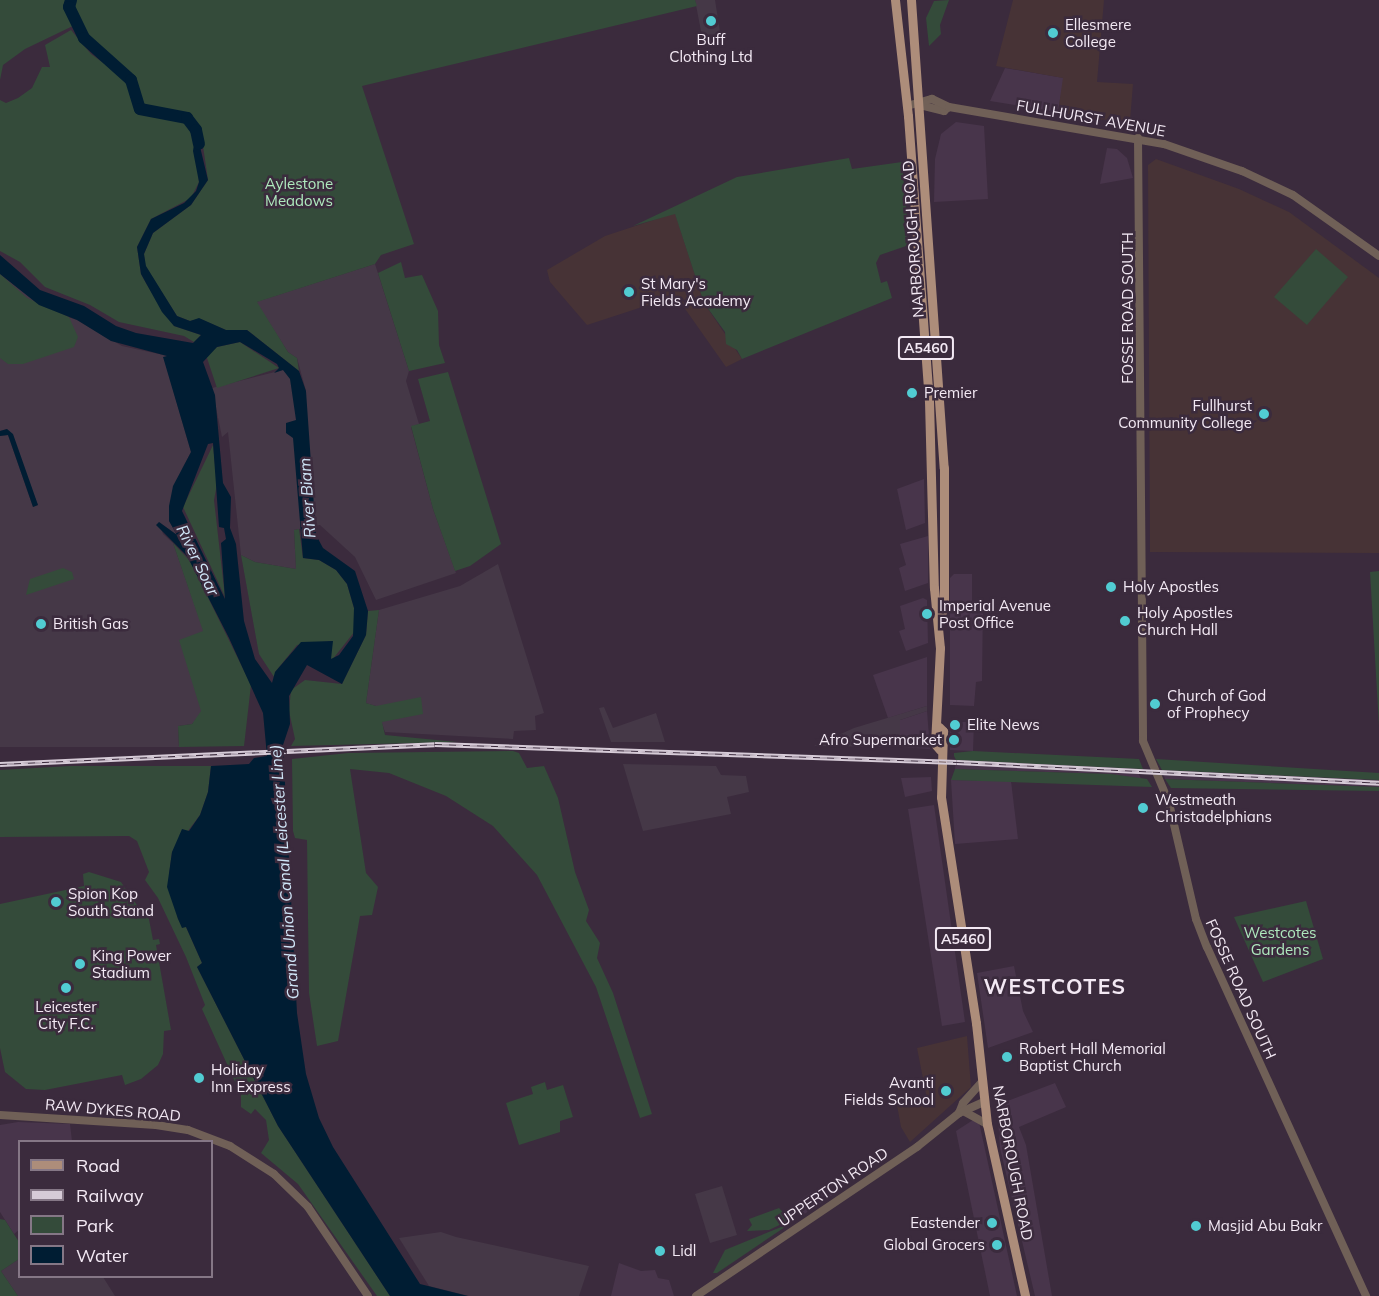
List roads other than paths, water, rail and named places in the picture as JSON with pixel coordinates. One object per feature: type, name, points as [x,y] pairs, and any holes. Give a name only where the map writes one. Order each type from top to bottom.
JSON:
[{"type":"main road","name":"NARBOROUGH ROAD","points":[[895,0],[907,106],[933,469],[934,588],[939,618],[939,727],[943,731],[940,750],[941,797],[987,1124],[1025,1296]]},
{"type":"main road","name":"NARBOROUGH ROAD","points":[[911,0],[944,468],[944,609],[939,618]]},
{"type":"street","name":"FULLHURST AVENUE","points":[[907,106],[920,105],[932,99],[949,107],[1138,138],[1207,158],[1285,191],[1330,218],[1379,256]]},
{"type":"street","name":"FOSSE ROAD SOUTH","points":[[1138,138],[1143,741],[1168,803],[1196,919],[1207,947],[1366,1296]]},
{"type":"street","points":[[982,1082],[963,1103],[962,1113],[987,1124]]},
{"type":"street","name":"UPPERTON ROAD","points":[[696,1296],[917,1147],[962,1113],[984,1101]]},
{"type":"street","name":"RAW DYKES ROAD","points":[[0,1115],[156,1125],[188,1130],[230,1146],[274,1174],[308,1207],[368,1296]]},
{"type":"water","points":[[196,130],[208,180],[191,205],[153,233],[144,254],[146,266],[177,316],[190,321],[199,318],[226,330],[247,330],[299,371],[306,391],[316,535],[323,548],[355,571],[368,611],[366,635],[342,684],[307,665],[289,696],[290,724],[283,745],[297,1013],[306,1074],[319,1118],[333,1147],[420,1284],[468,1296],[390,1296],[278,1126],[197,967],[202,963],[186,927],[182,928],[167,887],[172,852],[182,829],[189,831],[200,815],[208,792],[211,766],[249,764],[254,758],[267,756],[263,713],[229,638],[187,556],[156,525],[159,522],[177,535],[169,521],[169,506],[173,486],[191,452],[163,357],[167,356],[111,341],[77,320],[39,305],[0,274],[0,255],[40,290],[84,306],[116,326],[136,333],[193,343],[201,335],[174,326],[162,312],[141,274],[137,247],[151,219],[184,203],[196,191],[199,182],[193,151]],"holes":[[[240,342],[277,364],[279,368],[274,373],[283,370],[290,379],[296,420],[286,423],[286,433],[293,438],[303,558],[319,560],[336,570],[347,584],[354,608],[353,636],[339,655],[331,659],[333,641],[301,642],[275,672],[272,683],[255,659],[244,621],[236,544],[230,528],[231,497],[223,483],[215,395],[203,362],[217,347]],[[213,443],[219,527],[224,528],[226,539],[221,543],[225,599],[182,511],[208,444]]]},
{"type":"water","points":[[7,429],[13,434],[38,505],[33,507],[8,435],[0,436],[0,431]]},
{"type":"waterway","name":"River Biam","points":[[71,0],[69,7],[84,38],[131,80],[140,109],[187,118],[196,130],[199,144]]},
{"type":"railway","points":[[0,764],[435,744],[957,762],[1379,783]]},
{"type":"place","name":"Buff Clothing Ltd","points":[[711,21]]},
{"type":"place","name":"Ellesmere College","points":[[1053,33]]},
{"type":"place","name":"St Mary's Fields Academy","points":[[629,292]]},
{"type":"place","name":"Premier","points":[[912,393]]},
{"type":"place","name":"Fullhurst Community College","points":[[1264,414]]},
{"type":"place","name":"Holy Apostles","points":[[1111,587]]},
{"type":"place","name":"Imperial Avenue Post Office","points":[[927,614]]},
{"type":"place","name":"Holy Apostles Church Hall","points":[[1125,621]]},
{"type":"place","name":"British Gas","points":[[41,624]]},
{"type":"place","name":"Church of God of Prophecy","points":[[1155,704]]},
{"type":"place","name":"Elite News","points":[[955,725]]},
{"type":"place","name":"Afro Supermarket","points":[[954,740]]},
{"type":"place","name":"Westmeath Christadelphians","points":[[1143,808]]},
{"type":"place","name":"Spion Kop South Stand","points":[[56,902]]},
{"type":"place","name":"King Power Stadium","points":[[80,964]]},
{"type":"place","name":"Leicester City F.C.","points":[[66,988]]},
{"type":"place","name":"Robert Hall Memorial Baptist Church","points":[[1007,1057]]},
{"type":"place","name":"Holiday Inn Express","points":[[199,1078]]},
{"type":"place","name":"Avanti Fields School","points":[[946,1091]]},
{"type":"place","name":"Eastender","points":[[992,1223]]},
{"type":"place","name":"Masjid Abu Bakr","points":[[1196,1226]]},
{"type":"place","name":"Global Grocers","points":[[997,1245]]},
{"type":"place","name":"Lidl","points":[[660,1251]]},
{"type":"district","name":"WESTCOTES","points":[[1055,986]]},
{"type":"park label","name":"Aylestone Meadows","points":[[299,192]]},
{"type":"park label","name":"Westcotes Gardens","points":[[1280,940]]},
{"type":"water label","name":"River Soar","points":[[198,560]]},
{"type":"water label","name":"Grand Union Canal (Leicester Line)","points":[[284,872]]}]
